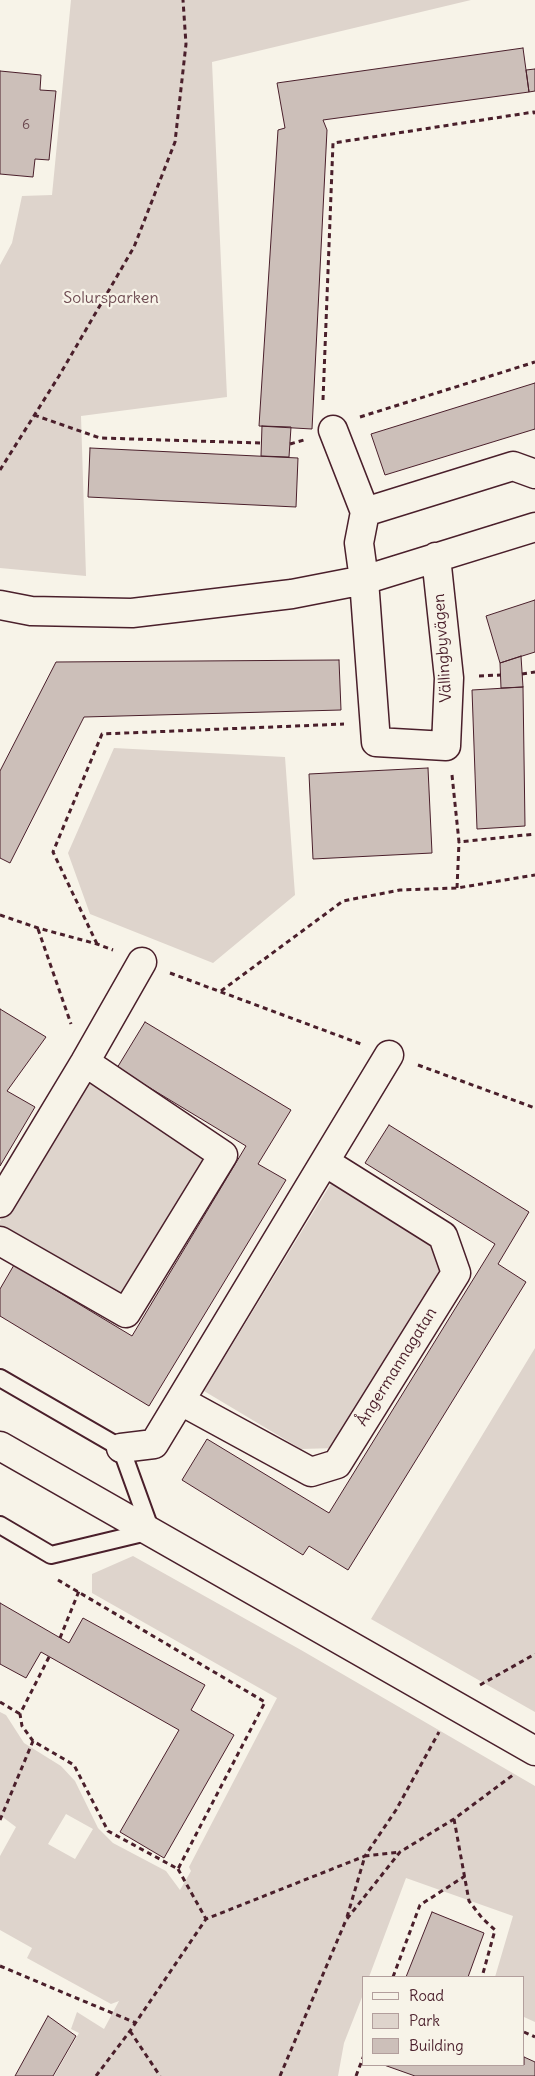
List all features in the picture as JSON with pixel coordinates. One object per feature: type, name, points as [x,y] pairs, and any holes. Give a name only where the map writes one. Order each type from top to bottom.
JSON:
[{"type":"street","points":[[333,430],[365,512],[359,543],[364,580],[376,742],[446,746]]},
{"type":"street","points":[[365,512],[513,466],[535,474]]},
{"type":"street","points":[[0,605],[31,611],[132,613],[292,594],[364,580],[535,527]]},
{"type":"street","name":"Vällingbyvägen","points":[[436,557],[449,678],[446,746]]},
{"type":"street","points":[[0,1203],[85,1062],[142,962]]},
{"type":"street","points":[[121,1448],[154,1444],[389,1055]]},
{"type":"street","points":[[0,1241],[126,1313],[223,1155],[85,1062]]},
{"type":"street","name":"Ångermannagatan","points":[[180,1401],[311,1472],[337,1464],[456,1273],[443,1236],[325,1162]]},
{"type":"street","points":[[0,1446],[535,1751]]},
{"type":"lane","points":[[0,1378],[121,1448],[151,1531],[51,1555],[0,1525]]},
{"type":"path","points":[[0,470],[134,248],[175,142],[186,44],[184,0]]},
{"type":"path","points":[[535,114],[534,112],[333,143],[322,436],[354,419],[535,362]]},
{"type":"path","points":[[34,415],[100,438],[261,443]]},
{"type":"path","points":[[522,674],[535,672]]},
{"type":"path","points":[[97,944],[53,852],[102,734],[374,723]]},
{"type":"path","points":[[446,746],[451,767],[459,842],[457,888]]},
{"type":"path","points":[[459,842],[535,834]]},
{"type":"path","points":[[221,992],[343,901],[400,890],[457,888],[535,875]]},
{"type":"path","points":[[0,915],[38,928],[97,944],[389,1055],[535,1108]]},
{"type":"path","points":[[38,928],[85,1062]]},
{"type":"path","points":[[53,1577],[265,1702],[178,1869]]},
{"type":"path","points":[[60,1638],[79,1591]]},
{"type":"path","points":[[480,1686],[535,1654]]},
{"type":"path","points":[[50,1657],[20,1714],[22,1726],[33,1741],[74,1765],[108,1831],[178,1869],[206,1919]]},
{"type":"path","points":[[0,1702],[20,1714]]},
{"type":"path","points":[[280,2076],[346,1920],[365,1856],[396,1810],[440,1732]]},
{"type":"path","points":[[0,1820],[33,1741]]},
{"type":"path","points":[[346,1920],[400,1852],[454,1819],[514,1775]]},
{"type":"path","points":[[454,1819],[469,1901],[482,1918],[496,1930],[482,1976]]},
{"type":"path","points":[[96,2076],[136,2023],[206,1919],[365,1856],[400,1852]]},
{"type":"path","points":[[393,1976],[420,1905],[465,1876]]},
{"type":"path","points":[[0,1966],[136,2023]]},
{"type":"path","points":[[130,2031],[160,2076]]},
{"type":"path","points":[[356,2076],[362,2060]]},
{"type":"green space","name":"Solursparken","points":[[71,0],[471,0],[212,62],[227,397],[81,416],[86,576],[0,568],[0,265],[12,243],[22,196],[52,195]]},
{"type":"green space","points":[[114,748],[285,757],[295,895],[213,963],[90,914],[68,853]]},
{"type":"green space","points":[[87,1075],[206,1156],[122,1302],[0,1229],[0,1221]]},
{"type":"green space","points":[[335,1177],[430,1237],[444,1271],[336,1448],[301,1449],[204,1391]]},
{"type":"green space","points":[[535,1348],[535,1712],[371,1619]]},
{"type":"green space","points":[[133,1556],[301,1650],[535,1786],[535,2022],[525,2017],[525,1976],[495,1976],[513,1916],[406,1878],[369,1976],[362,1976],[362,1997],[344,2043],[338,2076],[54,2076],[79,2033],[71,2029],[77,2012],[104,2029],[119,2001],[111,2004],[27,1958],[32,1948],[0,1930],[0,1856],[16,1827],[0,1815],[0,1712],[6,1715],[24,1743],[61,1766],[75,1781],[98,1828],[113,1843],[166,1871],[180,1890],[191,1871],[189,1867],[277,1698],[92,1593],[92,1574]],"holes":[[[66,1814],[93,1829],[75,1859],[48,1844]]]},
{"type":"building","points":[[523,48],[529,92],[323,120],[327,130],[312,429],[259,426],[278,130],[285,128],[277,83]]},
{"type":"building","points":[[535,69],[535,91],[529,92],[526,70]]},
{"type":"building","points":[[0,71],[41,75],[40,90],[56,91],[49,160],[35,159],[33,177],[0,174]]},
{"type":"building","points":[[535,383],[535,429],[385,475],[371,434]]},
{"type":"building","points":[[262,426],[291,427],[289,457],[261,456]]},
{"type":"building","points":[[90,448],[298,458],[296,507],[88,497]]},
{"type":"building","points":[[535,600],[535,652],[500,663],[486,616]]},
{"type":"building","points":[[521,656],[523,687],[501,688],[500,663]]},
{"type":"building","points":[[339,660],[341,710],[84,717],[10,863],[0,858],[0,771],[56,662]]},
{"type":"building","points":[[523,687],[525,826],[477,829],[472,690]]},
{"type":"building","points":[[428,768],[432,853],[313,859],[309,774]]},
{"type":"building","points":[[0,1009],[46,1037],[7,1091],[35,1107],[0,1166]]},
{"type":"building","points":[[145,1022],[291,1110],[258,1164],[286,1180],[149,1406],[0,1316],[0,1289],[14,1265],[132,1336],[246,1146],[117,1068]]},
{"type":"building","points":[[389,1125],[529,1212],[498,1264],[526,1282],[348,1570],[309,1546],[303,1555],[182,1480],[207,1439],[329,1513],[495,1244],[365,1163]]},
{"type":"building","points":[[0,1603],[69,1643],[83,1618],[205,1685],[191,1710],[234,1735],[164,1858],[120,1832],[179,1730],[41,1652],[26,1678],[0,1664]]},
{"type":"building","points":[[432,1912],[484,1933],[468,1976],[406,1976]]},
{"type":"building","points":[[48,2016],[76,2036],[53,2076],[15,2076]]},
{"type":"building","points":[[525,2057],[535,2062],[535,2076],[415,2076],[387,2066],[525,2066]]}]
